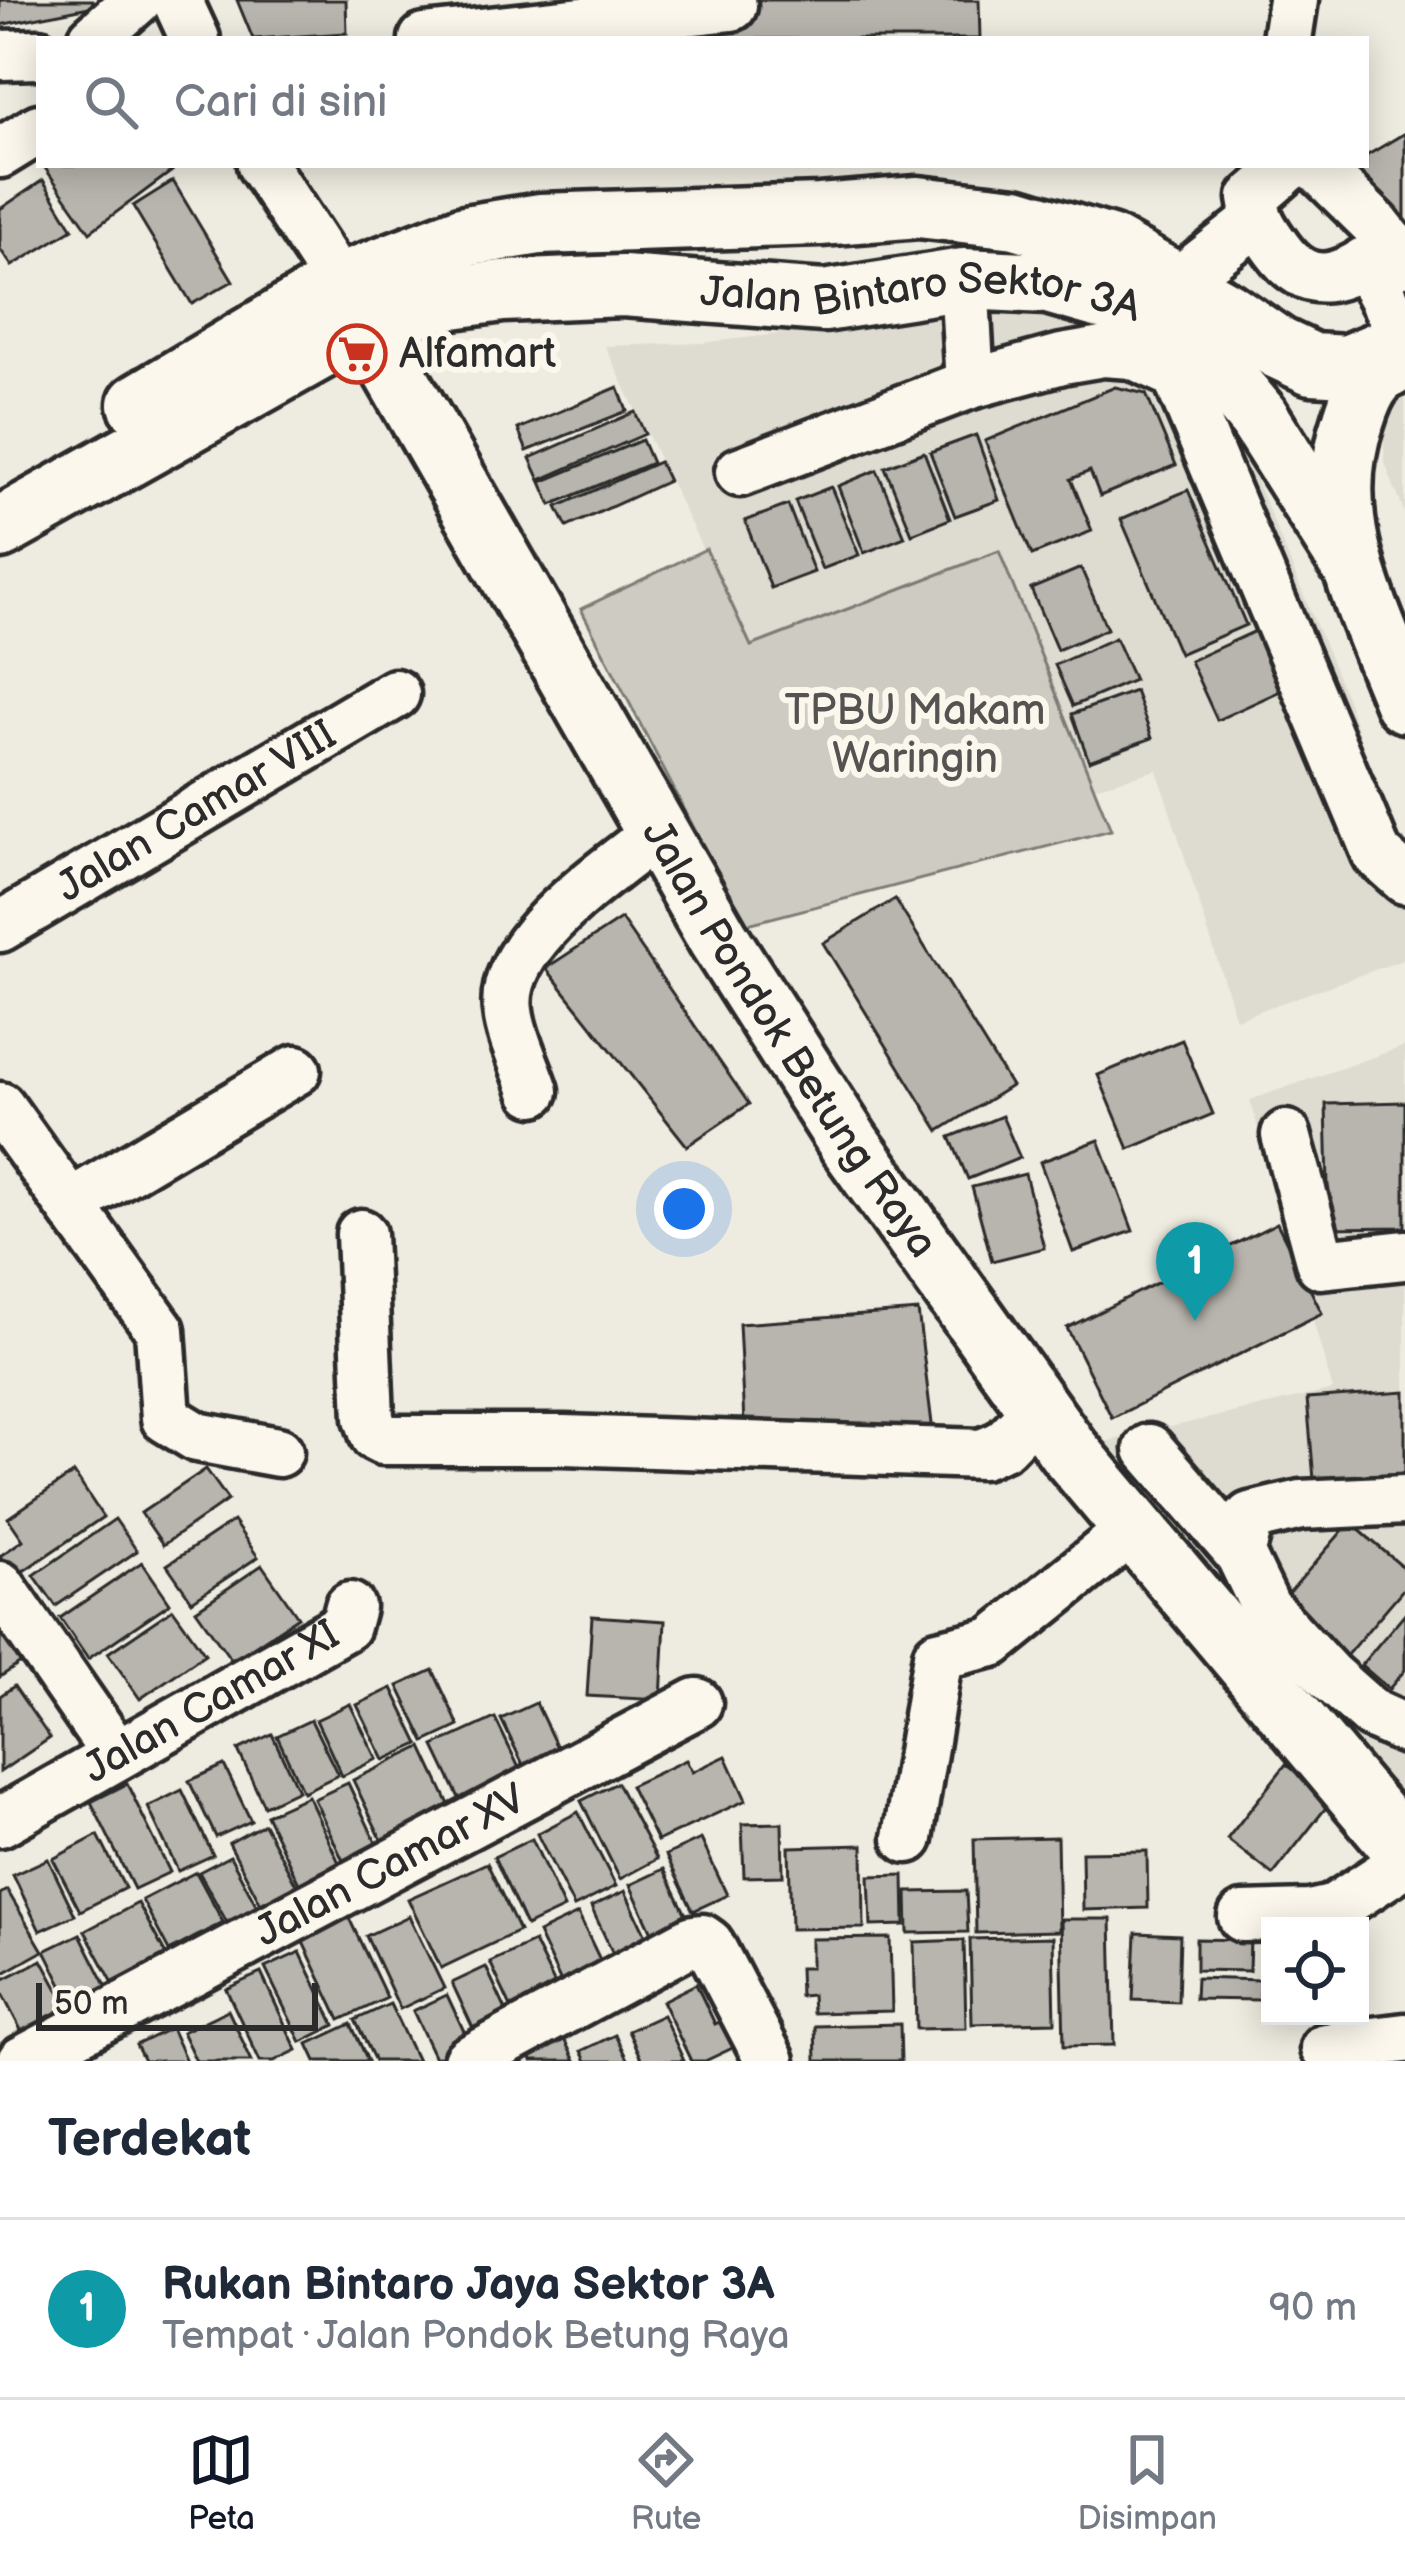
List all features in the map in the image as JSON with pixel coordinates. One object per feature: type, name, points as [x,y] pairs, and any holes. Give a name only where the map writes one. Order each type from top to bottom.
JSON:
[{"type":"main road","name":"Jalan Bintaro Sektor 3A","points":[[353,304],[465,236],[540,224],[918,207],[1016,218],[1109,246],[1312,364],[1346,366],[1405,340]]},
{"type":"main road","points":[[820,215],[811,258],[824,302]]},
{"type":"main road","name":"Jalan Bintaro Sektor 3A","points":[[353,304],[623,286],[824,302],[964,279],[1048,283],[1132,307],[1212,362],[1258,417],[1352,566]]},
{"type":"main road","points":[[0,488],[353,304]]},
{"type":"main road","points":[[0,528],[353,304]]},
{"type":"main road","name":"Jalan Pondok Betung Raya","points":[[353,304],[718,938],[849,1143],[1037,1410],[1404,1851]]},
{"type":"main road","name":"Jalan Bintaro Sektor 3A","points":[[1405,358],[1375,376],[1348,436],[1340,501],[1352,566],[1405,702]]},
{"type":"street","points":[[95,36],[137,0]]},
{"type":"street","points":[[1287,36],[1293,0]]},
{"type":"street","points":[[453,36],[732,7]]},
{"type":"street","points":[[0,55],[36,54]]},
{"type":"street","points":[[0,154],[36,131]]},
{"type":"street","name":"Jalan Pondok Betung Raya","points":[[264,168],[353,304]]},
{"type":"street","points":[[1288,168],[1253,198],[1256,221],[1293,271],[1322,279],[1338,277],[1388,257]]},
{"type":"street","points":[[1317,168],[1388,257],[1405,340]]},
{"type":"street","points":[[1177,283],[1256,221]]},
{"type":"street","points":[[964,279],[970,384]]},
{"type":"street","points":[[740,472],[970,384],[1103,352],[1132,354],[1176,374],[1377,854],[1405,879]]},
{"type":"street","name":"Jalan Camar VIII","points":[[0,927],[24,893],[394,694]]},
{"type":"street","points":[[534,1091],[507,1010],[512,972],[534,936],[657,832]]},
{"type":"street","points":[[72,1203],[296,1070]]},
{"type":"street","points":[[0,1107],[160,1330],[166,1418],[197,1437],[278,1452]]},
{"type":"street","points":[[1286,1135],[1322,1264],[1405,1255]]},
{"type":"street","points":[[362,1234],[369,1418],[383,1441],[564,1440],[982,1454],[1003,1445],[1037,1410]]},
{"type":"street","points":[[1149,1449],[1240,1554],[1266,1607],[1329,1676],[1372,1714],[1405,1729]]},
{"type":"street","points":[[1240,1554],[1250,1517],[1301,1505],[1405,1500]]},
{"type":"street","points":[[908,1838],[918,1652],[993,1642],[1134,1528]]},
{"type":"street","points":[[0,1586],[116,1754]]},
{"type":"street","name":"Jalan Camar XI","points":[[0,1822],[345,1626],[350,1607]]},
{"type":"street","name":"Jalan Camar XV","points":[[22,2061],[697,1703]]},
{"type":"street","points":[[1243,1917],[1332,1910],[1404,1851]]},
{"type":"street","points":[[468,2061],[702,1939],[770,2061]]},
{"type":"street","points":[[1325,2048],[1405,2038]]},
{"type":"street","points":[[0,2046],[11,2061]]},
{"type":"shaded area","points":[[1074,308],[1147,343],[1238,437],[1347,699],[1405,877],[1405,959],[1236,1019],[1157,770],[1094,787],[999,551],[750,647],[605,346],[702,343],[986,310]]},
{"type":"shaded area","points":[[1405,383],[1405,514],[1385,463],[1381,406]]},
{"type":"shaded area","points":[[1405,1046],[1403,1803],[1100,1443],[1333,1390],[1250,1100]]},
{"type":"green space","name":"TPBU Makam Waringin","points":[[706,549],[751,646],[999,551],[1111,830],[744,925],[581,609]]},
{"type":"building","points":[[0,0],[92,0],[94,6],[0,25]]},
{"type":"building","points":[[237,0],[346,0],[347,33],[252,36]]},
{"type":"building","points":[[703,0],[979,0],[980,36],[705,36]]},
{"type":"building","points":[[1405,133],[1405,217],[1389,226],[1343,170],[1369,168],[1369,154]]},
{"type":"building","points":[[45,168],[172,171],[90,232]]},
{"type":"building","points":[[43,180],[73,229],[12,266],[0,249],[0,209]]},
{"type":"building","points":[[173,181],[233,281],[192,304],[133,206]]},
{"type":"building","points":[[618,387],[627,411],[527,451],[518,429]]},
{"type":"building","points":[[1115,387],[1146,394],[1176,465],[1100,496],[1090,471],[1071,479],[1092,531],[1032,555],[985,441]]},
{"type":"building","points":[[635,412],[645,434],[540,480],[530,458]]},
{"type":"building","points":[[976,435],[999,500],[955,516],[930,452]]},
{"type":"building","points":[[642,440],[652,463],[551,505],[541,482]]},
{"type":"building","points":[[924,452],[950,519],[912,534],[885,467]]},
{"type":"building","points":[[659,462],[668,481],[567,527],[557,507]]},
{"type":"building","points":[[877,470],[905,537],[864,553],[838,486]]},
{"type":"building","points":[[831,487],[859,555],[822,569],[795,501]]},
{"type":"building","points":[[1188,490],[1246,625],[1179,654],[1121,519]]},
{"type":"building","points":[[788,505],[814,572],[771,588],[745,521]]},
{"type":"building","points":[[1081,568],[1107,629],[1057,650],[1031,589]]},
{"type":"building","points":[[1262,628],[1289,687],[1217,720],[1190,661]]},
{"type":"building","points":[[1115,638],[1134,680],[1073,706],[1055,665]]},
{"type":"building","points":[[1135,691],[1152,738],[1089,761],[1072,714]]},
{"type":"building","points":[[895,899],[1011,1086],[939,1131],[823,943]]},
{"type":"building","points":[[621,919],[749,1104],[687,1146],[546,968]]},
{"type":"building","points":[[1182,1040],[1213,1114],[1129,1149],[1098,1075]]},
{"type":"building","points":[[1405,1102],[1405,1227],[1329,1228],[1326,1104]]},
{"type":"building","points":[[1002,1116],[1020,1158],[968,1179],[950,1137]]},
{"type":"building","points":[[1099,1140],[1133,1231],[1073,1252],[1040,1162]]},
{"type":"building","points":[[1025,1174],[1044,1248],[992,1261],[972,1187]]},
{"type":"building","points":[[1277,1223],[1322,1313],[1112,1418],[1067,1328]]},
{"type":"building","points":[[918,1311],[933,1432],[744,1423],[739,1324]]},
{"type":"building","points":[[1405,1392],[1405,1484],[1315,1491],[1307,1399]]},
{"type":"building","points":[[206,1469],[228,1500],[163,1545],[141,1513]]},
{"type":"building","points":[[74,1473],[103,1517],[13,1578],[0,1556],[23,1540],[8,1518]]},
{"type":"building","points":[[115,1519],[137,1551],[56,1606],[34,1575]]},
{"type":"building","points":[[233,1521],[258,1557],[192,1601],[167,1565]]},
{"type":"building","points":[[1350,1522],[1405,1569],[1405,1587],[1346,1656],[1282,1601]]},
{"type":"building","points":[[142,1562],[170,1603],[88,1659],[60,1618]]},
{"type":"building","points":[[262,1565],[298,1617],[232,1661],[196,1610]]},
{"type":"building","points":[[173,1609],[205,1654],[140,1699],[108,1653]]},
{"type":"building","points":[[1405,1613],[1405,1670],[1389,1689],[1361,1665]]},
{"type":"building","points":[[592,1616],[665,1621],[661,1700],[587,1696]]},
{"type":"building","points":[[12,1623],[34,1654],[0,1677],[0,1631]]},
{"type":"building","points":[[433,1670],[459,1726],[425,1742],[398,1686]]},
{"type":"building","points":[[14,1686],[50,1738],[0,1772],[0,1696]]},
{"type":"building","points":[[392,1688],[419,1744],[384,1760],[357,1705]]},
{"type":"building","points":[[536,1703],[562,1758],[528,1775],[501,1719]]},
{"type":"building","points":[[350,1704],[377,1759],[342,1776],[316,1720]]},
{"type":"building","points":[[495,1718],[522,1774],[461,1802],[434,1746]]},
{"type":"building","points":[[311,1720],[338,1775],[303,1792],[277,1736]]},
{"type":"building","points":[[272,1734],[298,1790],[264,1806],[238,1750]]},
{"type":"building","points":[[422,1747],[454,1815],[385,1847],[353,1780]]},
{"type":"building","points":[[726,1756],[746,1800],[657,1841],[630,1786],[686,1760],[692,1772]]},
{"type":"building","points":[[1286,1764],[1332,1800],[1273,1875],[1227,1839]]},
{"type":"building","points":[[224,1765],[251,1821],[216,1837],[189,1781]]},
{"type":"building","points":[[348,1783],[380,1851],[346,1867],[314,1799]]},
{"type":"building","points":[[617,1783],[657,1859],[620,1879],[581,1801]]},
{"type":"building","points":[[127,1784],[170,1872],[134,1889],[91,1802]]},
{"type":"building","points":[[182,1790],[213,1855],[178,1871],[148,1807]]},
{"type":"building","points":[[308,1796],[342,1869],[301,1888],[266,1815]]},
{"type":"building","points":[[578,1812],[616,1886],[574,1907],[537,1834]]},
{"type":"building","points":[[782,1823],[783,1876],[744,1877],[742,1824]]},
{"type":"building","points":[[264,1824],[299,1890],[263,1908],[229,1843]]},
{"type":"building","points":[[98,1835],[125,1888],[80,1911],[53,1859]]},
{"type":"building","points":[[1057,1837],[1059,1931],[976,1933],[974,1839]]},
{"type":"building","points":[[532,1839],[564,1908],[526,1926],[494,1857]]},
{"type":"building","points":[[701,1839],[727,1895],[693,1911],[666,1855]]},
{"type":"building","points":[[863,1845],[864,1928],[791,1929],[789,1847]]},
{"type":"building","points":[[1147,1851],[1148,1908],[1083,1910],[1082,1852]]},
{"type":"building","points":[[230,1856],[259,1910],[229,1926],[199,1872]]},
{"type":"building","points":[[48,1859],[75,1915],[40,1931],[13,1875]]},
{"type":"building","points":[[487,1863],[519,1931],[441,1968],[408,1899]]},
{"type":"building","points":[[664,1869],[691,1925],[656,1941],[630,1885]]},
{"type":"building","points":[[196,1872],[223,1922],[169,1951],[142,1900]]},
{"type":"building","points":[[904,1875],[905,1925],[871,1926],[869,1876]]},
{"type":"building","points":[[7,1890],[43,1951],[0,1975],[0,1894]]},
{"type":"building","points":[[625,1891],[651,1946],[617,1962],[591,1907]]},
{"type":"building","points":[[966,1891],[968,1932],[908,1933],[907,1892]]},
{"type":"building","points":[[138,1903],[166,1955],[113,1983],[85,1931]]},
{"type":"building","points":[[578,1914],[605,1970],[564,1989],[538,1933]]},
{"type":"building","points":[[348,1916],[387,1998],[340,2020],[301,1938]]},
{"type":"building","points":[[409,1916],[444,1988],[400,2009],[366,1936]]},
{"type":"building","points":[[1061,1919],[1111,1919],[1114,2045],[1064,2046]]},
{"type":"building","points":[[1136,1933],[1180,1935],[1178,2002],[1133,2000]]},
{"type":"building","points":[[80,1934],[109,1991],[74,2009],[45,1951]]},
{"type":"building","points":[[1053,1937],[1055,2022],[972,2024],[970,1939]]},
{"type":"building","points":[[890,1938],[892,2011],[813,2013],[812,1995],[800,1996],[799,1968],[811,1968],[811,1939]]},
{"type":"building","points":[[1196,1939],[1250,1940],[1249,1971],[1196,1970]]},
{"type":"building","points":[[964,1940],[966,2028],[916,2029],[914,1942]]},
{"type":"building","points":[[534,1942],[561,1997],[516,2018],[490,1962]]},
{"type":"building","points":[[300,1952],[335,2025],[301,2042],[265,1968]]},
{"type":"building","points":[[42,1960],[69,2010],[23,2034],[0,1981]]},
{"type":"building","points":[[486,1967],[512,2023],[478,2039],[452,1983]]},
{"type":"building","points":[[261,1973],[297,2050],[274,2061],[260,2061],[226,1989]]},
{"type":"building","points":[[1196,1978],[1260,1980],[1260,2000],[1195,1999]]},
{"type":"building","points":[[696,1984],[715,2024],[731,2017],[743,2043],[705,2061],[691,2061],[662,2001]]},
{"type":"building","points":[[447,1995],[469,2042],[435,2058],[413,2011]]},
{"type":"building","points":[[390,2004],[417,2061],[375,2061],[355,2020]]},
{"type":"building","points":[[228,2010],[252,2061],[196,2061],[182,2032]]},
{"type":"building","points":[[663,2015],[684,2061],[642,2061],[628,2031]]},
{"type":"building","points":[[351,2024],[368,2061],[316,2061],[308,2044]]},
{"type":"building","points":[[900,2024],[901,2061],[816,2061],[815,2026]]},
{"type":"building","points":[[171,2028],[186,2061],[144,2061],[136,2045]]},
{"type":"building","points":[[561,2033],[575,2061],[532,2061],[527,2049]]},
{"type":"building","points":[[615,2035],[628,2061],[586,2061],[581,2051]]},
{"type":"place","name":"Alfamart","points":[[357,354]]},
{"type":"place","name":"Rukan Bintaro Jaya Sektor 3A","points":[[1195,1321]]}]
